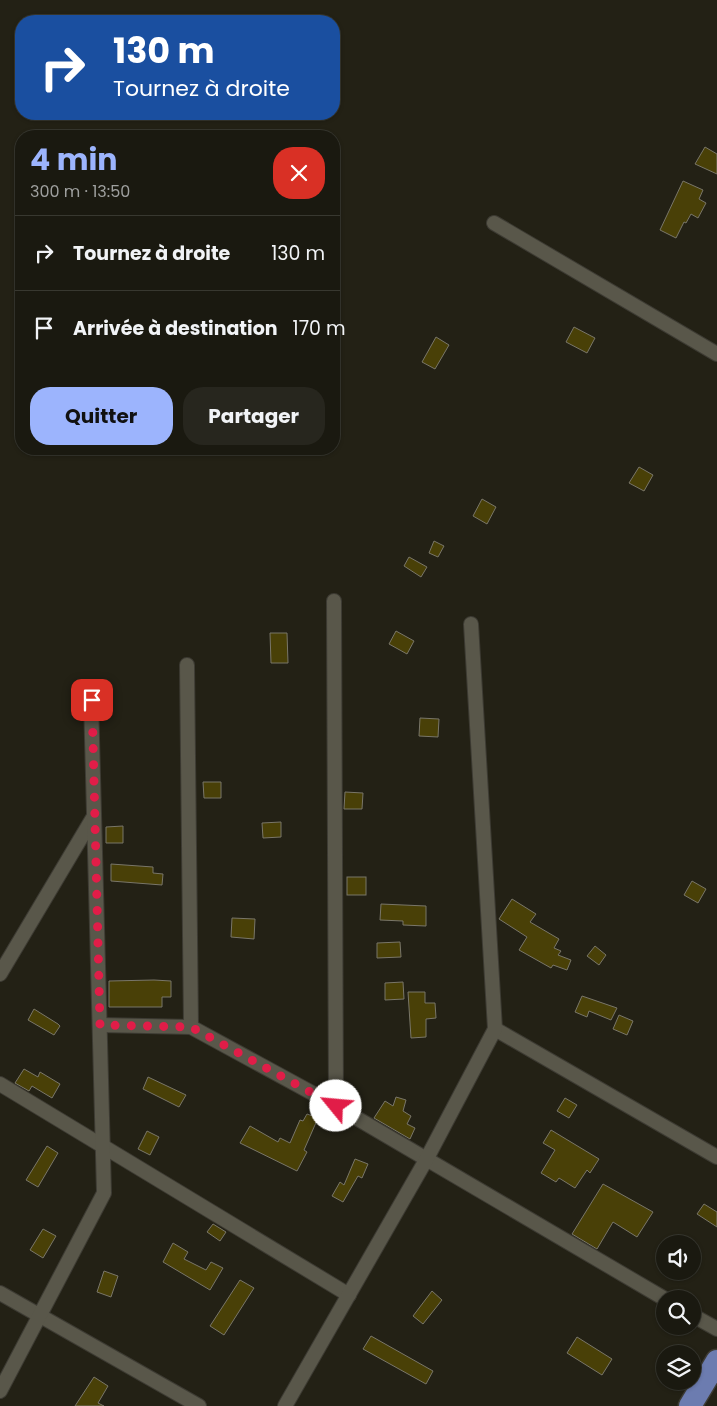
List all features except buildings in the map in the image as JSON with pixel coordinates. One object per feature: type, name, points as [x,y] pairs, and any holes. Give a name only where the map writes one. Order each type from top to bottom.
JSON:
[{"type":"highway","points":[[690,1406],[717,1361]]},
{"type":"street","points":[[494,223],[717,354]]},
{"type":"street","points":[[334,600],[336,1106]]},
{"type":"street","points":[[285,1406],[426,1160],[495,1029],[471,624]]},
{"type":"street","points":[[188,665],[191,1027]]},
{"type":"street","points":[[0,1391],[104,1193],[92,700]]},
{"type":"street","points":[[0,974],[94,816]]},
{"type":"street","points":[[100,1025],[191,1027],[336,1106],[656,1294]]},
{"type":"street","points":[[495,1029],[717,1158]]},
{"type":"street","points":[[0,1084],[348,1295]]},
{"type":"street","points":[[0,1293],[198,1406]]},
{"type":"street","points":[[701,1320],[717,1329]]},
{"type":"route","points":[[92,700],[100,1025],[191,1027],[336,1106]]}]
